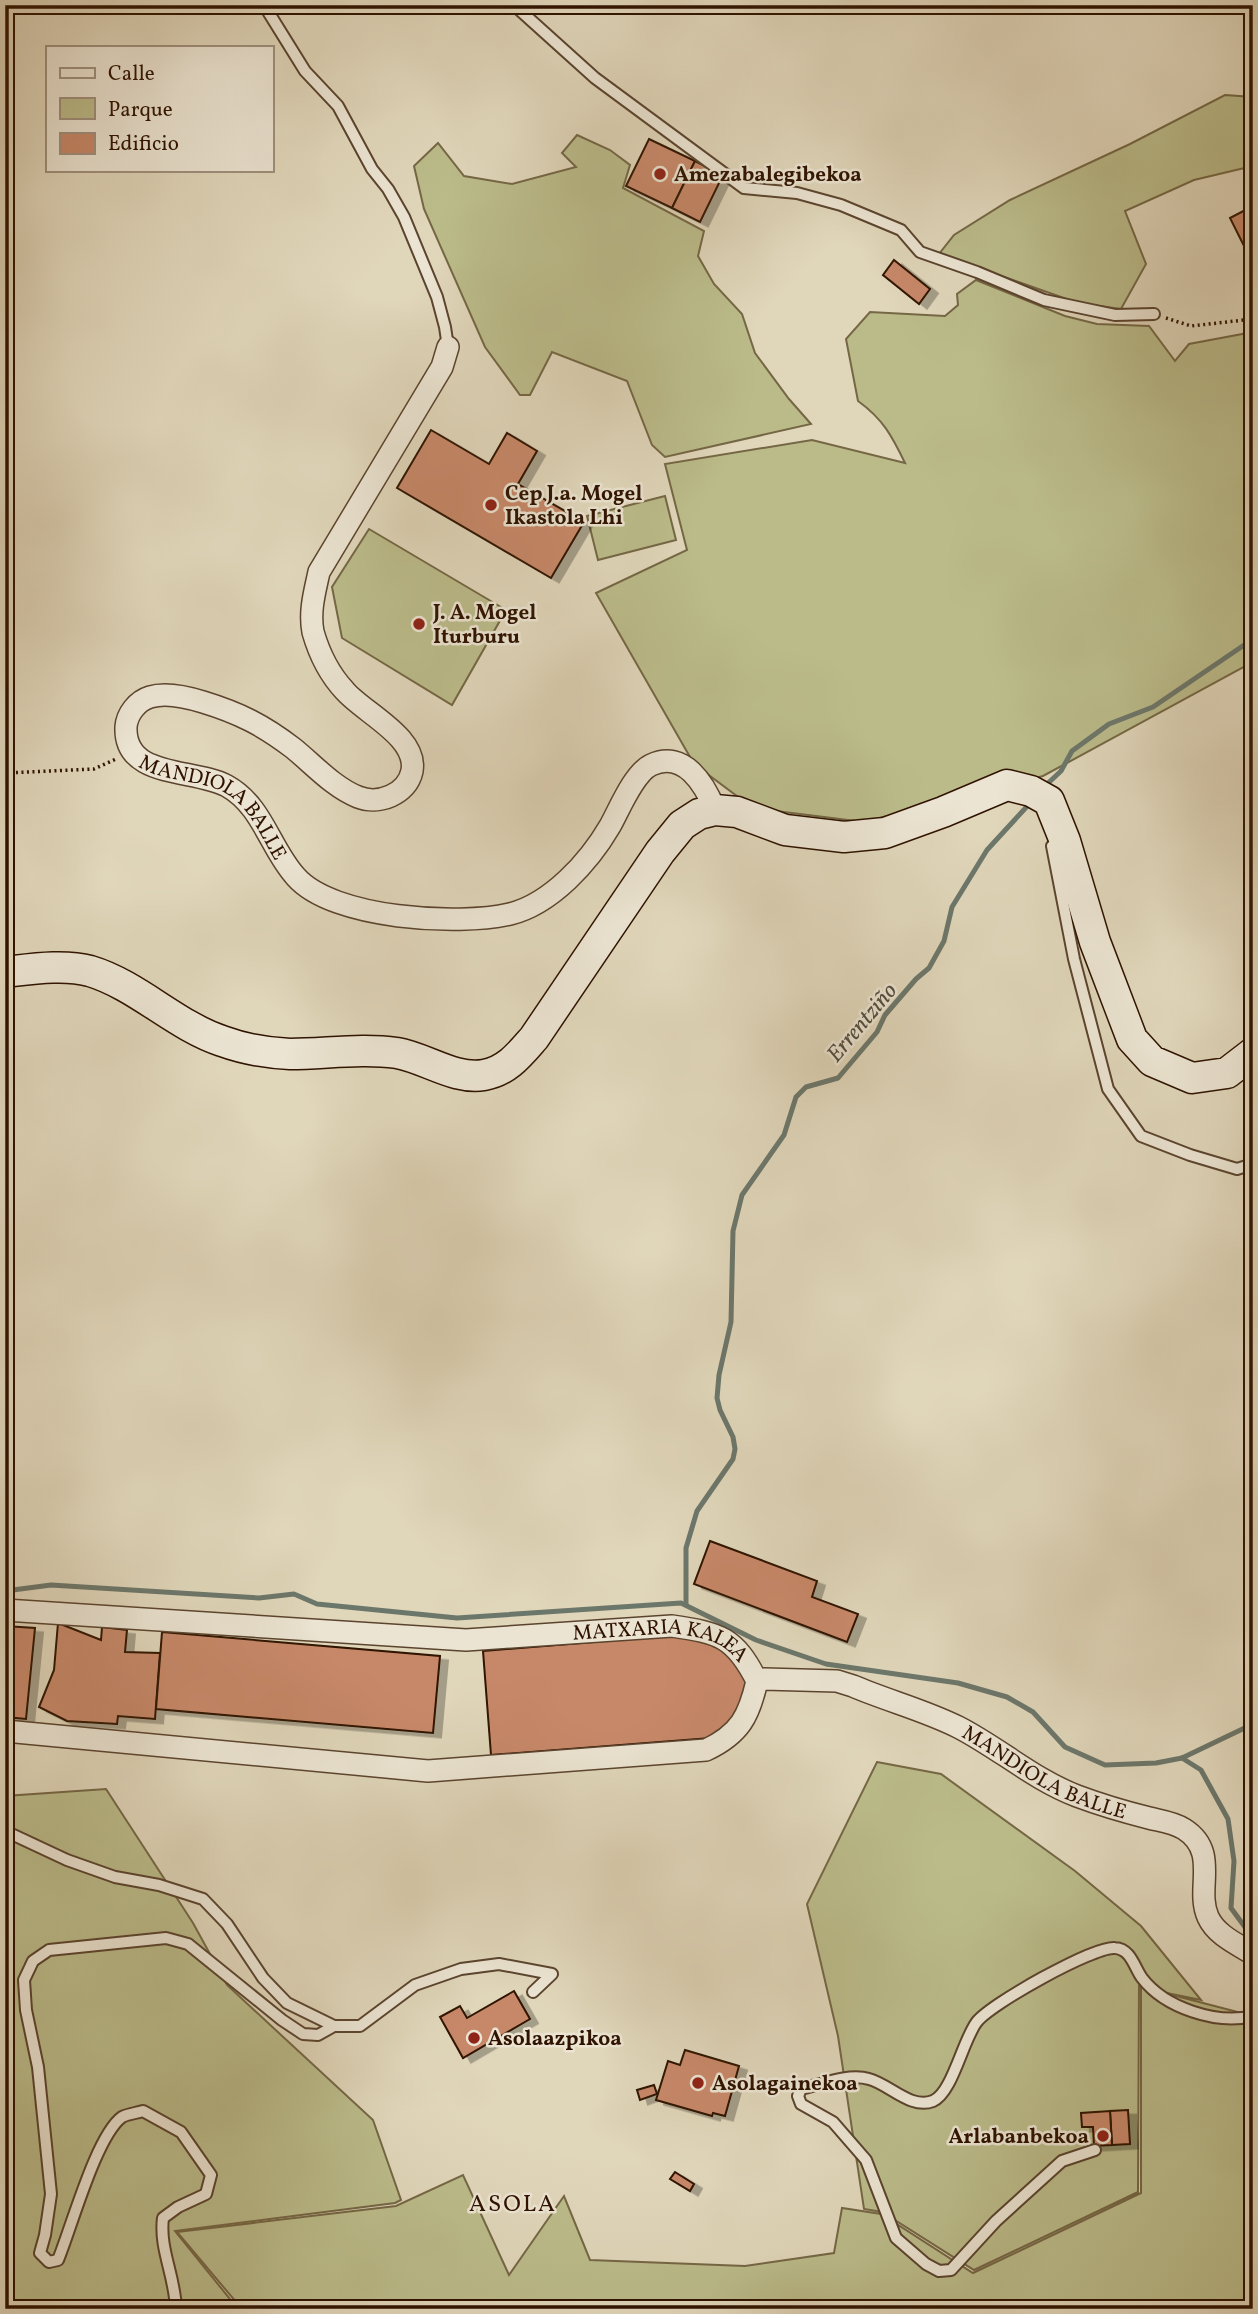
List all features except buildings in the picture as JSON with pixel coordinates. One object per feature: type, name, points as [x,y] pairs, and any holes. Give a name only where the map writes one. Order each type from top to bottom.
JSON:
[{"type":"street","name":"MANDIOLA BALLE","points":[[448,347],[442,367],[319,572],[312,606],[313,630],[324,662],[344,691],[364,710],[396,733],[410,753],[412,772],[404,785],[391,797],[375,800],[359,798],[340,787],[262,725],[237,712],[188,698],[161,695],[147,698],[134,707],[126,722],[126,738],[132,752],[138,759],[156,768],[207,778],[229,787],[248,803],[263,822],[281,858],[298,881],[328,900],[363,910],[414,918],[489,919],[522,911],[551,894],[582,864],[607,832],[640,774],[652,764],[668,762],[681,765],[696,774],[706,788],[715,810]]},
{"type":"street","points":[[5,972],[70,968],[91,971],[219,1040],[255,1051],[289,1054],[387,1052],[463,1075],[484,1075],[503,1069],[517,1058],[534,1038],[660,852],[682,825],[699,814],[715,810],[737,812],[785,830],[844,838],[885,833],[1007,785],[1049,801],[1065,841],[1095,943],[1132,1039],[1152,1062],[1192,1078],[1227,1073],[1253,1053]]},
{"type":"street","name":"MATXARIA KALEA","points":[[5,1610],[466,1640],[673,1626],[701,1630],[726,1639],[745,1656],[757,1681],[750,1711],[736,1730],[706,1750],[428,1771],[5,1731]]},
{"type":"street","name":"MANDIOLA BALLE","points":[[757,1681],[837,1681],[853,1686],[960,1728],[1037,1778],[1076,1796],[1168,1822],[1185,1830],[1199,1845],[1205,1864],[1203,1900],[1208,1917],[1228,1940],[1253,1954]]},
{"type":"lane","points":[[264,5],[305,71],[338,106],[372,169],[388,189],[404,217],[437,297],[446,327],[448,347]]},
{"type":"lane","points":[[514,5],[594,78],[744,188],[797,193],[841,205],[901,230],[920,252],[1044,300],[1115,315],[1154,314]]},
{"type":"lane","points":[[1057,825],[1052,846],[1074,959],[1108,1089],[1141,1136],[1190,1155],[1237,1168],[1253,1164]]},
{"type":"lane","points":[[5,1831],[67,1860],[115,1877],[159,1885],[203,1899],[227,1924],[263,1978],[287,2003],[334,2026],[360,2026],[415,1985],[461,1969],[499,1964],[552,1974],[533,1992]]},
{"type":"lane","points":[[176,2309],[175,2288],[160,2235],[163,2218],[178,2207],[206,2194],[211,2175],[181,2132],[143,2111],[123,2117],[108,2134],[70,2222],[58,2260],[49,2262],[40,2253],[51,2194],[38,2067],[26,2010],[24,1980],[33,1961],[49,1950],[166,1938],[188,1944],[303,2034],[317,2035],[334,2026]]},
{"type":"lane","points":[[1095,2150],[1062,2161],[996,2221],[968,2255],[951,2270],[939,2270],[926,2264],[896,2238],[866,2160],[844,2132],[833,2122],[801,2104],[798,2096],[802,2089],[858,2077],[871,2079],[916,2103],[932,2102],[944,2093],[963,2045],[977,2021],[1001,2001],[1098,1951],[1116,1948],[1128,1954],[1143,1979],[1164,1997],[1187,2008],[1214,2017],[1240,2019],[1253,2016]]},
{"type":"path","points":[[1154,314],[1191,326],[1253,320]]},
{"type":"path","points":[[5,773],[94,769],[132,752]]},
{"type":"green space","points":[[1225,95],[1253,97],[1253,166],[1194,180],[1125,211],[1146,264],[1121,309],[1078,303],[939,254],[954,235],[1010,200],[1130,144]]},
{"type":"green space","points":[[577,135],[610,150],[630,165],[623,188],[704,231],[698,256],[714,284],[742,314],[755,353],[811,424],[665,457],[652,445],[627,381],[552,352],[530,395],[520,395],[485,347],[424,209],[414,166],[438,143],[464,176],[512,184],[576,167],[562,153]]},
{"type":"green space","points":[[976,280],[1065,316],[1097,324],[1149,326],[1175,361],[1189,344],[1253,332],[1253,662],[1043,776],[864,822],[753,808],[694,764],[596,593],[687,550],[665,464],[812,440],[905,463],[886,429],[874,414],[858,401],[846,339],[870,312],[945,316],[958,305],[957,294]]},
{"type":"green space","points":[[665,496],[676,540],[598,560],[587,516]]},
{"type":"green space","name":"J. A. Mogel Iturburu","points":[[369,529],[506,610],[452,705],[342,638],[332,587]]},
{"type":"green space","points":[[877,1762],[941,1774],[1075,1871],[1141,1926],[1201,2000],[1157,1991],[1253,2016],[1253,2309],[242,2309],[177,2232],[396,2206],[463,2175],[509,2275],[564,2196],[590,2260],[745,2266],[834,2253],[842,2208],[881,2214],[973,2273],[1141,2193],[1139,1986],[1138,2192],[974,2270],[882,2212],[864,2209],[838,2036],[807,1904]]},
{"type":"green space","points":[[106,1789],[193,1923],[227,1985],[373,2120],[401,2200],[395,2203],[175,2231],[238,2309],[5,2309],[5,1796]]},
{"type":"waterway","name":"Errentziño","points":[[1044,787],[1061,771],[1072,751],[1109,724],[1153,707],[1253,639]]},
{"type":"waterway","name":"Errentziño","points":[[686,1604],[686,1548],[697,1511],[733,1459],[735,1449],[733,1437],[717,1398],[719,1375],[731,1322],[733,1231],[742,1195],[784,1135],[796,1097],[806,1087],[838,1078],[877,1032],[885,1015],[929,968],[944,941],[952,907],[987,850],[1031,802]]},
{"type":"waterway","points":[[5,1591],[51,1585],[259,1598],[294,1594],[317,1604],[457,1618],[681,1603],[756,1640],[826,1664],[958,1683],[1007,1697],[1033,1712],[1065,1747],[1105,1765],[1156,1763],[1182,1758],[1201,1770],[1228,1819],[1234,1861],[1231,1908],[1253,1938]]},
{"type":"waterway","points":[[1182,1758],[1253,1724]]},
{"type":"place","name":"Amezabalegibekoa","points":[[660,174]]},
{"type":"place","name":"Cep J.a. Mogel Ikastola Lhi","points":[[491,505]]},
{"type":"place","name":"J. A. Mogel Iturburu","points":[[419,624]]},
{"type":"place","name":"Asolaazpikoa","points":[[474,2038]]},
{"type":"place","name":"Asolagainekoa","points":[[698,2083]]},
{"type":"place","name":"Arlabanbekoa","points":[[1103,2136]]},
{"type":"district","name":"ASOLA","points":[[513,2203]]}]
